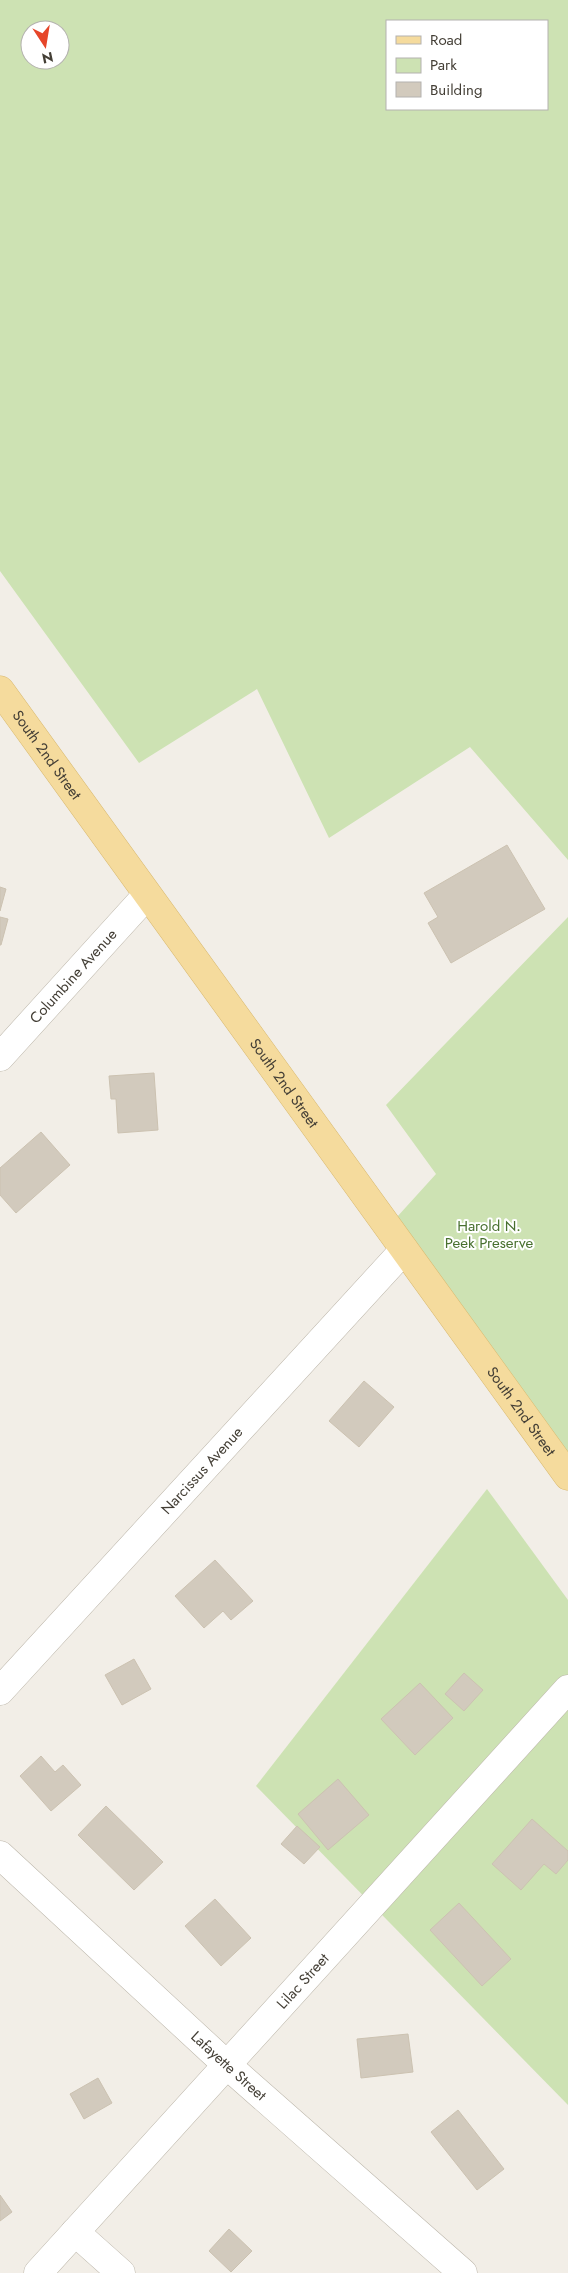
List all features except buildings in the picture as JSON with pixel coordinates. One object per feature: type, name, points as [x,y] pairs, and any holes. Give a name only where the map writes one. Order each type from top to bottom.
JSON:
[{"type":"main road","name":"South 2nd Street","points":[[0,690],[146,895],[568,1476]]},
{"type":"street","name":"Columbine Avenue","points":[[0,1058],[146,895]]},
{"type":"street","name":"Narcissus Avenue","points":[[0,1691],[404,1250]]},
{"type":"street","name":"Lilac Street","points":[[38,2273],[568,1689]]},
{"type":"street","name":"Lafayette Street","points":[[0,1855],[227,2065],[463,2273]]},
{"type":"street","points":[[75,2232],[122,2273]]},
{"type":"green space","points":[[0,0],[568,0],[568,860],[470,747],[329,838],[257,689],[139,763],[0,571]]},
{"type":"green space","name":"Harold N. Peek Preserve","points":[[568,917],[568,1482],[387,1228],[436,1174],[386,1105]]},
{"type":"green space","points":[[487,1489],[568,1600],[568,2105],[256,1786]]}]
